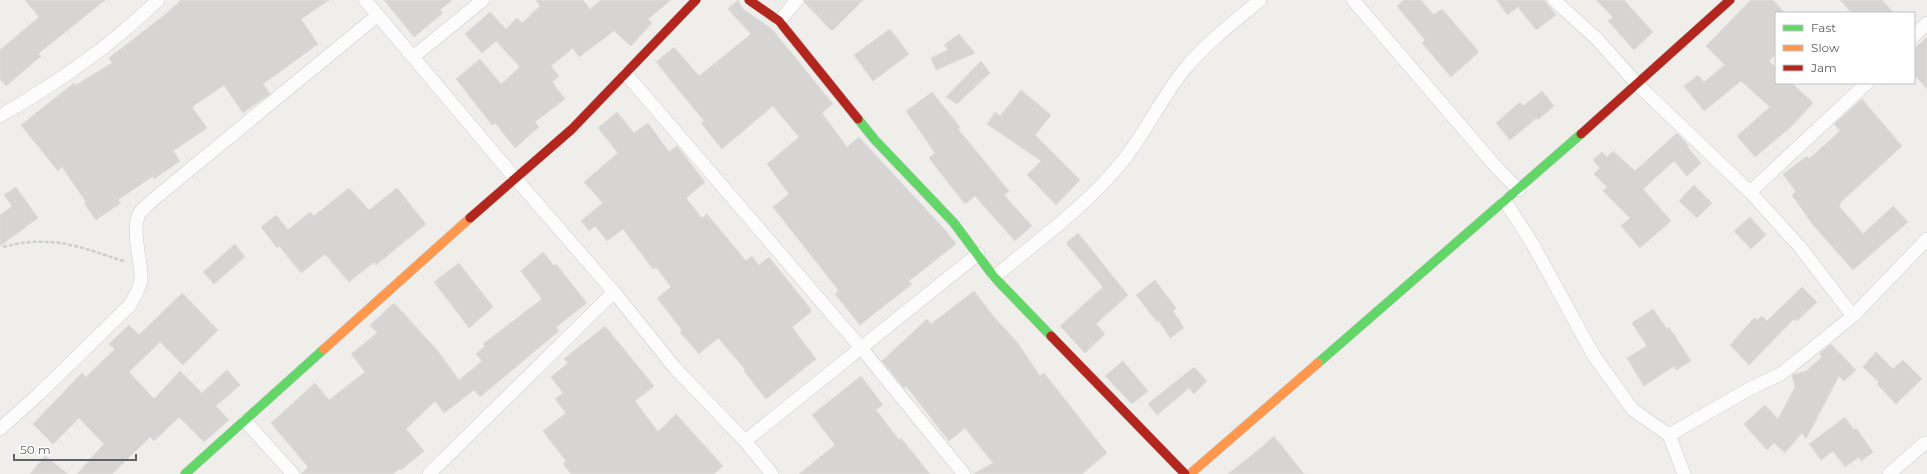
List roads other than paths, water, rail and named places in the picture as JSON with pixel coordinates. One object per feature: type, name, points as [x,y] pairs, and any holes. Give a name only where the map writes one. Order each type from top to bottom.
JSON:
[{"type":"street","points":[[0,116],[58,81],[97,54],[158,0]]},
{"type":"street","points":[[365,0],[515,178],[614,292],[675,368],[745,441],[772,474]]},
{"type":"street","points":[[413,57],[483,0]]},
{"type":"street","points":[[185,474],[515,178],[572,129],[696,0]]},
{"type":"street","points":[[749,0],[779,21],[798,42],[875,140],[954,223],[994,277],[1185,474]]},
{"type":"street","points":[[779,21],[797,0]]},
{"type":"street","points":[[994,277],[1060,222],[1108,178],[1125,158],[1185,69],[1223,30],[1260,0]]},
{"type":"street","points":[[1353,0],[1497,168],[1519,190]]},
{"type":"street","points":[[1554,0],[1597,39],[1637,84],[1750,192],[1800,247],[1853,316]]},
{"type":"street","points":[[1190,474],[1519,190],[1730,0]]},
{"type":"street","points":[[0,429],[40,393],[130,305],[140,286],[140,266],[137,254],[137,222],[139,214],[154,199],[378,15]]},
{"type":"street","points":[[1915,35],[1927,22]]},
{"type":"street","points":[[626,74],[862,349],[964,474]]},
{"type":"street","points":[[1750,192],[1866,84]]},
{"type":"street","points":[[1505,201],[1517,217],[1578,328],[1614,385],[1633,410],[1669,435],[1684,474]]},
{"type":"street","points":[[1669,435],[1750,388],[1781,374],[1853,316],[1927,239]]},
{"type":"street","points":[[745,441],[862,349],[978,254]]},
{"type":"street","points":[[429,474],[614,292]]},
{"type":"street","points":[[245,421],[293,474]]},
{"type":"street","points":[[1889,474],[1925,443]]}]
